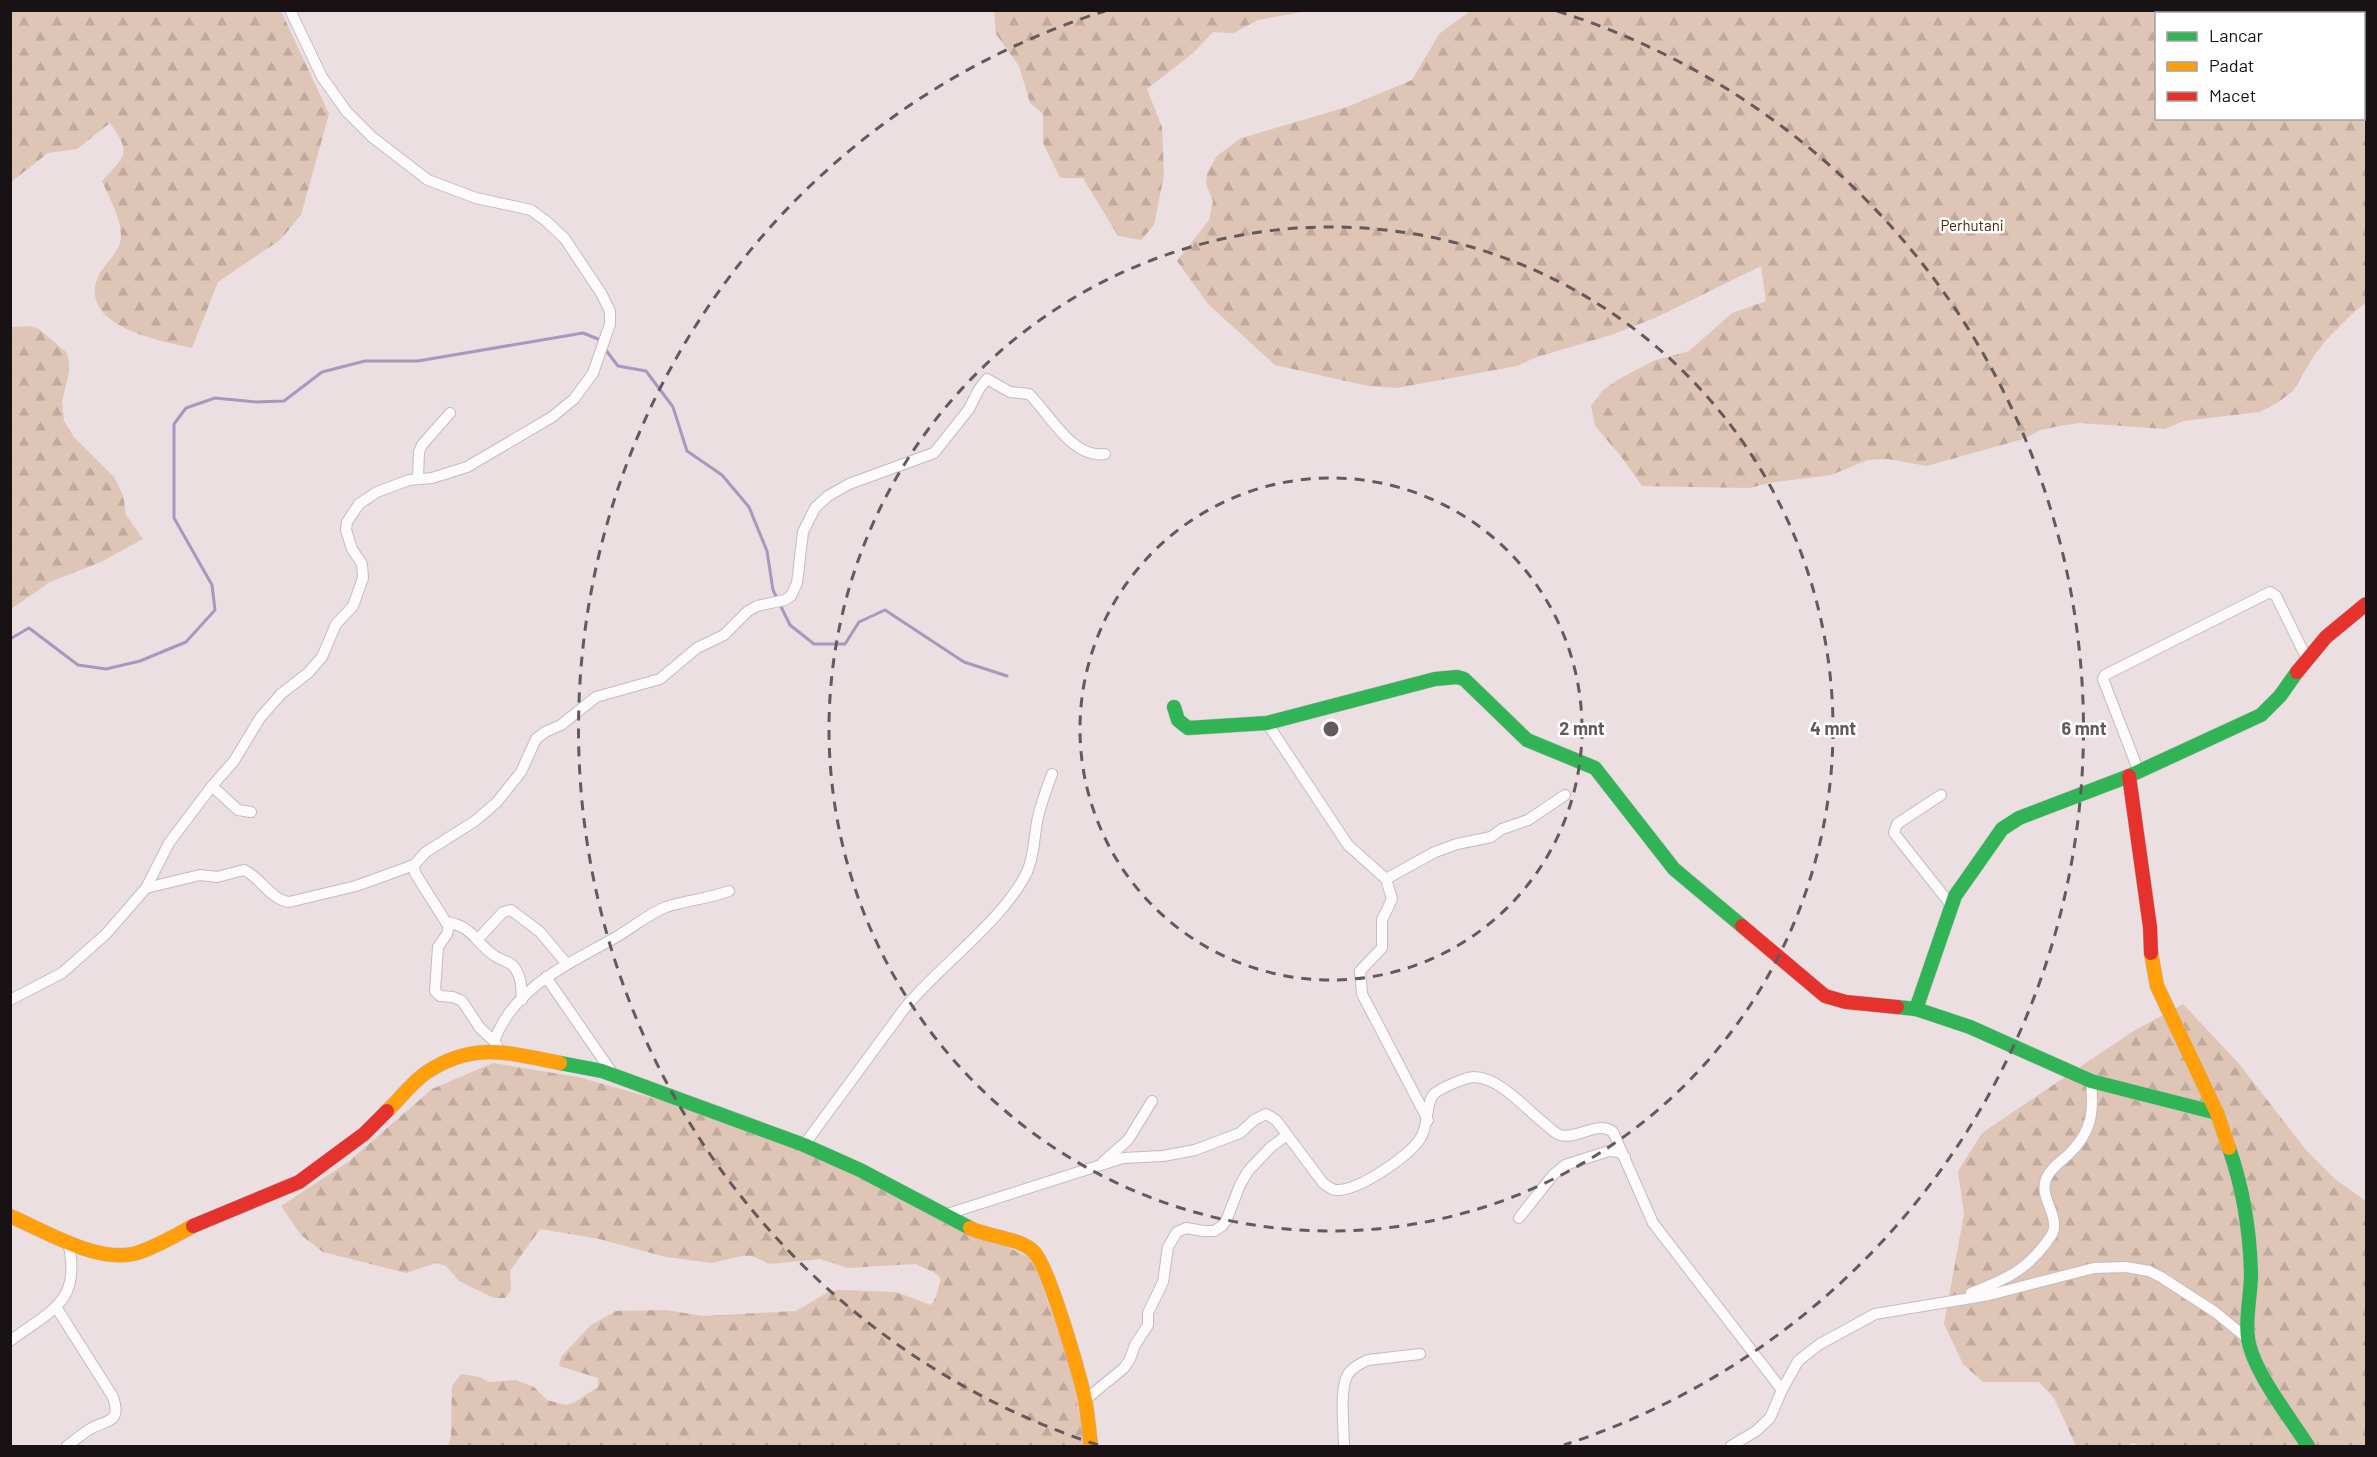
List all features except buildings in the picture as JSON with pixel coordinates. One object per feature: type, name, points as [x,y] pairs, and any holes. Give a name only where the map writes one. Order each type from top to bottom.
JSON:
[{"type":"street","points":[[10,1000],[62,974],[106,934],[146,888],[169,843],[234,761],[260,718],[322,657],[336,624],[353,606],[364,571],[347,538],[347,522],[352,513],[367,497],[418,478],[432,478],[467,467],[552,417],[584,388],[593,373],[610,324],[610,311],[602,294],[565,238],[546,221],[531,210],[476,198],[428,180],[372,137],[347,112],[321,77],[290,10]]},
{"type":"street","points":[[146,888],[200,874],[217,877],[244,870],[278,898],[289,902],[356,886],[414,865],[426,852],[465,828],[497,802],[521,772],[536,739],[545,732],[561,725],[596,697],[660,679],[697,648],[724,635],[748,611],[757,606],[785,600],[795,590],[803,532],[815,508],[836,490],[934,453],[969,409],[987,379],[1010,392],[1029,394],[1067,437],[1082,450],[1097,455],[1106,454]]},
{"type":"street","points":[[418,478],[419,452],[422,445],[450,413]]},
{"type":"street","points":[[2307,659],[2276,596],[2270,592],[2105,675],[2103,679],[2134,774],[2154,973],[2163,999],[2217,1113],[2237,1171],[2246,1221],[2251,1274],[2248,1338],[2259,1368],[2308,1446]]},
{"type":"street","points":[[1916,1009],[1955,896],[1995,837],[2010,823],[2134,774],[2261,715],[2280,697],[2307,659],[2331,632],[2367,604]]},
{"type":"street","points":[[1174,707],[1178,720],[1188,728],[1267,723],[1435,679],[1457,677],[1478,691],[1527,740],[1595,768],[1680,875],[1825,996],[1846,1002],[1916,1009],[1970,1027],[2091,1081],[2217,1113]]},
{"type":"street","points":[[1267,723],[1348,844],[1386,879],[1392,899],[1382,920],[1382,948],[1360,971],[1360,984],[1362,994],[1428,1120]]},
{"type":"street","points":[[804,1145],[904,1009],[994,916],[1026,873],[1034,852],[1037,822],[1052,774]]},
{"type":"street","points":[[212,786],[238,810],[251,812]]},
{"type":"street","points":[[1386,879],[1442,850],[1485,839],[1502,829],[1528,820],[1565,795]]},
{"type":"street","points":[[1941,795],[1897,824],[1894,833],[1951,905]]},
{"type":"street","points":[[414,865],[415,873],[447,922],[448,930],[437,952],[435,991],[440,996],[453,997],[462,1001],[480,1028],[498,1047]]},
{"type":"street","points":[[498,1047],[503,1023],[522,1000],[546,977],[566,963],[619,936],[649,915],[665,908],[729,891]]},
{"type":"street","points":[[478,939],[503,912],[511,910],[540,932],[566,963]]},
{"type":"street","points":[[447,922],[463,926],[494,956],[509,962],[521,981],[522,1000]]},
{"type":"street","points":[[546,977],[613,1074]]},
{"type":"street","points":[[10,1216],[90,1251],[124,1257],[145,1251],[192,1227],[299,1182],[364,1134],[408,1088],[439,1065],[469,1053],[498,1047],[613,1074],[804,1145],[860,1170],[984,1234],[1025,1246],[1040,1261],[1054,1297],[1085,1400],[1091,1446]]},
{"type":"street","points":[[944,1215],[1123,1158],[1163,1156],[1195,1150],[1240,1132],[1254,1120],[1266,1114],[1276,1120],[1323,1184],[1335,1190],[1342,1189],[1377,1174],[1402,1157],[1420,1140],[1428,1120],[1432,1098],[1437,1091],[1467,1077],[1484,1078],[1500,1085],[1558,1134],[1570,1135],[1603,1128],[1610,1130],[1626,1157],[1653,1223],[1782,1390]]},
{"type":"street","points":[[1955,1301],[2000,1282],[2031,1262],[2054,1232],[2054,1221],[2044,1186],[2047,1177],[2082,1141],[2088,1129],[2093,1100],[2091,1081]]},
{"type":"street","points":[[1098,1166],[1128,1140],[1152,1101]]},
{"type":"street","points":[[1085,1400],[1124,1368],[1149,1325],[1148,1313],[1162,1282],[1166,1254],[1177,1232],[1186,1228],[1214,1231],[1221,1226],[1226,1221],[1248,1171],[1270,1147],[1287,1135]]},
{"type":"street","points":[[1519,1218],[1553,1175],[1565,1165],[1609,1151],[1619,1152],[1626,1157]]},
{"type":"street","points":[[10,1341],[56,1307],[66,1295],[73,1276],[68,1242]]},
{"type":"street","points":[[1731,1446],[1756,1431],[1767,1421],[1798,1361],[1859,1321],[1875,1314],[1989,1295],[2094,1268],[2139,1268],[2173,1284],[2215,1312],[2248,1338]]},
{"type":"street","points":[[56,1307],[113,1397],[116,1406],[115,1416],[111,1421],[91,1429],[67,1446]]},
{"type":"street","points":[[1344,1446],[1344,1388],[1349,1373],[1360,1363],[1368,1360],[1420,1354]]},
{"type":"green space","points":[[11,10],[281,11],[329,114],[301,215],[280,240],[218,282],[192,348],[128,330],[102,311],[95,298],[98,277],[118,248],[121,236],[116,211],[102,181],[123,154],[121,141],[110,123],[77,149],[48,153],[11,182]]},
{"type":"green space","points":[[994,10],[1307,11],[1258,20],[1233,33],[1213,32],[1193,53],[1147,89],[1162,127],[1164,175],[1154,225],[1141,240],[1118,236],[1083,178],[1060,178],[1043,143],[1043,114],[1030,103],[1019,66],[996,34]]},
{"type":"green space","name":"Perhutani","points":[[1470,11],[2366,11],[2366,303],[2326,340],[2293,391],[2260,412],[2183,421],[2165,429],[2080,423],[2059,426],[2041,430],[2023,439],[1927,466],[1888,459],[1868,460],[1831,475],[1769,483],[1749,488],[1642,486],[1595,426],[1591,406],[1603,390],[1619,379],[1653,361],[1689,351],[1732,313],[1766,301],[1761,266],[1655,318],[1611,335],[1537,357],[1517,366],[1397,388],[1368,386],[1275,365],[1208,304],[1177,261],[1209,220],[1213,201],[1206,184],[1207,173],[1217,156],[1241,138],[1347,107],[1412,80],[1439,34]]},
{"type":"green space","points":[[29,326],[39,329],[67,353],[69,373],[62,401],[64,421],[74,437],[114,477],[123,495],[126,515],[143,539],[101,562],[50,582],[11,609],[11,327]]},
{"type":"green space","points":[[2183,1004],[2240,1065],[2306,1150],[2336,1180],[2366,1201],[2366,1446],[2142,1446],[2132,1443],[2129,1446],[2076,1446],[2054,1398],[2039,1382],[1983,1382],[1963,1364],[1944,1324],[1964,1214],[1958,1171],[1982,1133],[2132,1032]]},
{"type":"green space","points":[[493,1063],[578,1077],[674,1104],[792,1146],[1033,1259],[1069,1362],[1086,1446],[448,1446],[451,1436],[452,1386],[461,1374],[480,1377],[488,1382],[516,1380],[534,1387],[547,1400],[566,1405],[575,1402],[598,1387],[598,1378],[559,1366],[561,1357],[591,1325],[616,1311],[666,1310],[703,1316],[796,1311],[830,1291],[839,1290],[896,1292],[931,1305],[941,1279],[934,1272],[915,1264],[848,1268],[820,1259],[770,1264],[752,1256],[712,1263],[666,1257],[599,1239],[540,1229],[510,1271],[511,1290],[505,1298],[494,1298],[459,1281],[446,1266],[436,1263],[406,1273],[323,1252],[301,1235],[281,1206],[348,1162],[432,1089]]},
{"type":"waterway","points":[[10,639],[29,628],[78,665],[106,669],[140,661],[186,642],[215,610],[212,585],[174,518],[174,424],[186,408],[215,398],[256,402],[284,401],[322,372],[365,361],[418,361],[583,333],[600,342]]},
{"type":"waterway","points":[[605,349],[618,366],[646,371],[673,407],[687,451],[722,475],[749,507],[767,551],[773,590],[790,625],[814,644],[845,644],[859,622],[885,610],[964,662],[1007,676]]},
{"type":"traffic: fast","points":[[1897,1007],[1916,1009],[1955,896],[2002,829],[2019,818],[2129,776],[2261,715],[2280,696],[2297,672]]},
{"type":"traffic: fast","points":[[1174,707],[1178,720],[1188,728],[1267,723],[1435,679],[1457,677],[1464,679],[1527,740],[1595,768],[1674,869],[1742,926]]},
{"type":"traffic: fast","points":[[1916,1009],[1970,1027],[2091,1081],[2217,1113]]},
{"type":"traffic: fast","points":[[560,1063],[602,1071],[804,1145],[860,1170],[970,1228]]},
{"type":"traffic: fast","points":[[2229,1148],[2242,1194],[2249,1242],[2251,1274],[2247,1330],[2251,1351],[2264,1379],[2308,1446]]},
{"type":"traffic: slow","points":[[2151,953],[2157,986],[2217,1113],[2229,1148]]},
{"type":"traffic: slow","points":[[387,1111],[427,1072],[460,1056],[476,1053],[508,1053],[560,1063]]},
{"type":"traffic: slow","points":[[10,1216],[70,1244],[103,1254],[118,1255],[133,1254],[148,1249],[193,1226]]},
{"type":"traffic: slow","points":[[970,1228],[1028,1247],[1040,1262],[1048,1278],[1077,1369],[1086,1406],[1091,1446]]},
{"type":"traffic: jam","points":[[2297,672],[2326,637],[2366,604]]},
{"type":"traffic: jam","points":[[2129,776],[2150,927],[2151,953]]},
{"type":"traffic: jam","points":[[1742,926],[1825,996],[1846,1002],[1897,1007]]},
{"type":"traffic: jam","points":[[193,1226],[299,1182],[364,1134],[387,1111]]}]
